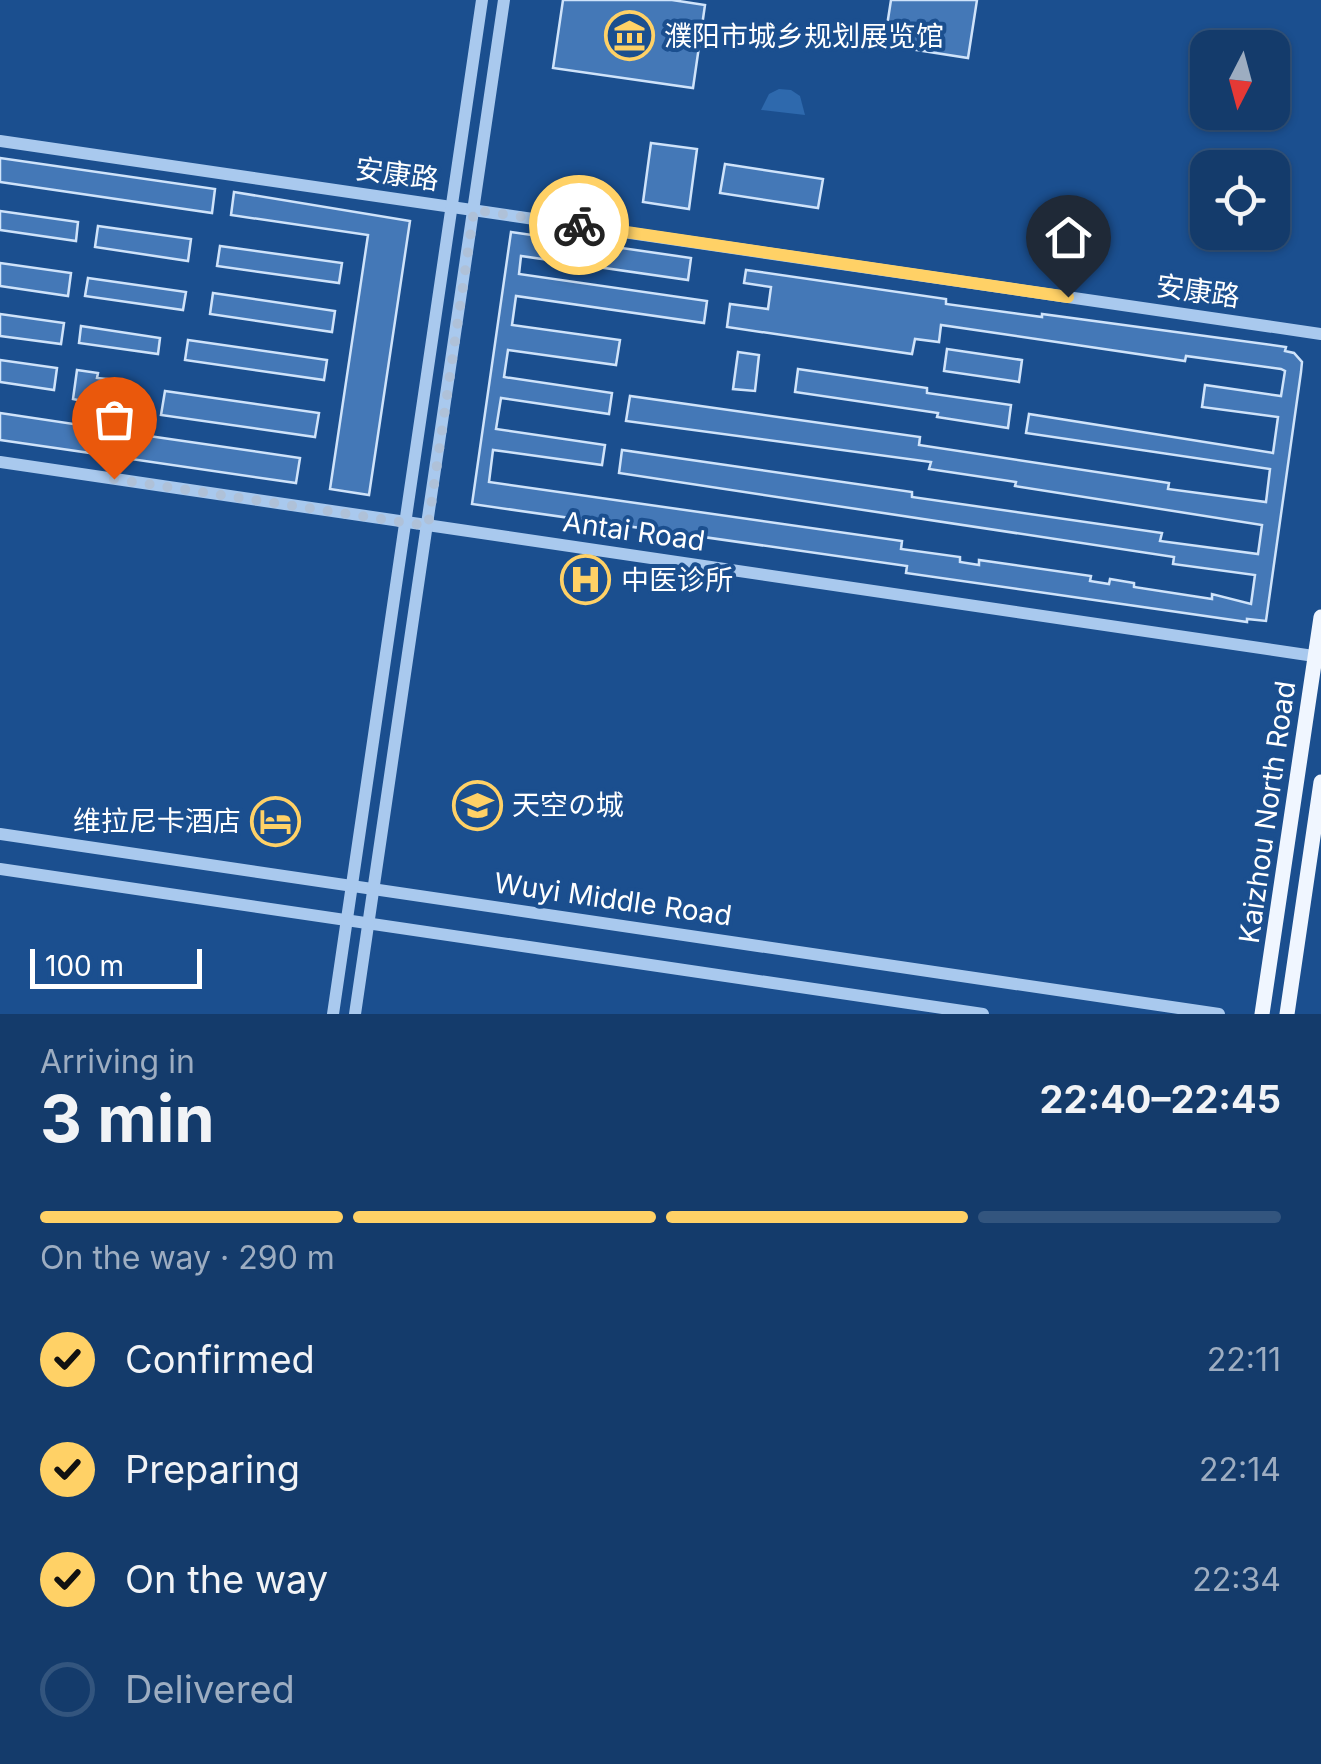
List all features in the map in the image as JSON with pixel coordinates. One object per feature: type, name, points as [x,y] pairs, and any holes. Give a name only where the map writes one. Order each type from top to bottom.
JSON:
[{"type":"main road","name":"Kaizhou North Road","points":[[1262,1014],[1321,617]]},
{"type":"main road","name":"Kaizhou North Road","points":[[1287,1014],[1321,782]]},
{"type":"street","points":[[333,1014],[482,0]]},
{"type":"street","points":[[356,1014],[504,0]]},
{"type":"street","name":"安康路","points":[[0,141],[1321,334]]},
{"type":"street","name":"Antai Road","points":[[0,462],[1318,657]]},
{"type":"street","name":"Wuyi Middle Road","points":[[0,834],[1219,1014]]},
{"type":"street","points":[[0,869],[983,1014]]},
{"type":"shaded area","points":[[779,89],[800,96],[805,115],[761,110],[769,94]]},
{"type":"building","name":"濮阳市城乡规划展览馆","points":[[563,0],[672,0],[705,5],[693,88],[553,68]]},
{"type":"building","points":[[891,0],[977,0],[968,58],[884,45]]},
{"type":"building","points":[[651,143],[697,149],[689,209],[643,202]]},
{"type":"building","points":[[0,158],[215,189],[212,213],[0,182]]},
{"type":"building","points":[[725,164],[823,179],[818,208],[720,193]]},
{"type":"building","points":[[234,192],[410,221],[369,495],[330,489],[368,235],[231,215]]},
{"type":"building","points":[[0,211],[78,222],[76,241],[0,230]]},
{"type":"building","points":[[98,226],[191,239],[188,261],[95,247]]},
{"type":"building","points":[[511,232],[691,258],[688,280],[521,256],[519,274],[707,301],[704,323],[516,296],[512,325],[620,340],[616,365],[508,350],[504,377],[612,393],[609,414],[501,398],[496,429],[605,445],[602,465],[493,450],[489,482],[902,541],[901,549],[960,557],[960,562],[979,565],[979,560],[1091,576],[1090,581],[1109,584],[1110,579],[1134,583],[1134,587],[1212,599],[1212,594],[1251,604],[1255,575],[1173,564],[1174,557],[619,473],[622,450],[912,492],[912,497],[1162,533],[1160,541],[1258,554],[1262,525],[1015,486],[1016,482],[929,469],[931,462],[626,421],[630,396],[920,437],[919,445],[1169,483],[1168,489],[1266,502],[1270,469],[1026,433],[1029,414],[1273,453],[1278,417],[1202,407],[1205,385],[1281,396],[1285,371],[1281,369],[1186,356],[1185,361],[941,325],[939,342],[915,339],[912,354],[727,327],[730,304],[768,309],[771,287],[744,283],[746,270],[946,299],[946,304],[1286,347],[1285,351],[1294,353],[1302,362],[1266,621],[1247,622],[906,573],[907,566],[472,504]]},
{"type":"building","points":[[220,246],[342,263],[339,283],[217,266]]},
{"type":"building","points":[[0,263],[71,273],[68,296],[0,286]]},
{"type":"building","points":[[88,278],[186,292],[183,310],[85,296]]},
{"type":"building","points":[[213,293],[335,311],[332,332],[210,314]]},
{"type":"building","points":[[0,314],[64,323],[61,344],[0,336]]},
{"type":"building","points":[[81,326],[160,338],[158,354],[79,343]]},
{"type":"building","points":[[188,340],[327,360],[324,380],[185,360]]},
{"type":"building","points":[[947,349],[1022,360],[1019,382],[944,371]]},
{"type":"building","points":[[738,352],[759,355],[755,391],[733,389]]},
{"type":"building","points":[[0,360],[57,368],[54,390],[0,382]]},
{"type":"building","points":[[798,369],[1011,405],[1008,428],[937,417],[938,413],[795,392]]},
{"type":"building","points":[[77,370],[116,380],[116,386],[121,387],[119,402],[83,396],[82,401],[73,399]]},
{"type":"building","points":[[165,391],[319,413],[315,437],[161,415]]},
{"type":"building","points":[[0,413],[107,429],[104,455],[0,440]]},
{"type":"building","points":[[135,434],[300,458],[296,483],[131,459]]},
{"type":"way so far","points":[[114,479],[428,526],[474,210],[579,225]]},
{"type":"place","name":"濮阳市城乡规划展览馆","points":[[629,36]]},
{"type":"place","name":"中医诊所","points":[[586,580]]},
{"type":"place","name":"天空の城","points":[[477,805]]},
{"type":"place","name":"维拉尼卡酒店","points":[[276,821]]},
{"type":"route","points":[[579,225],[1068,297]]}]
